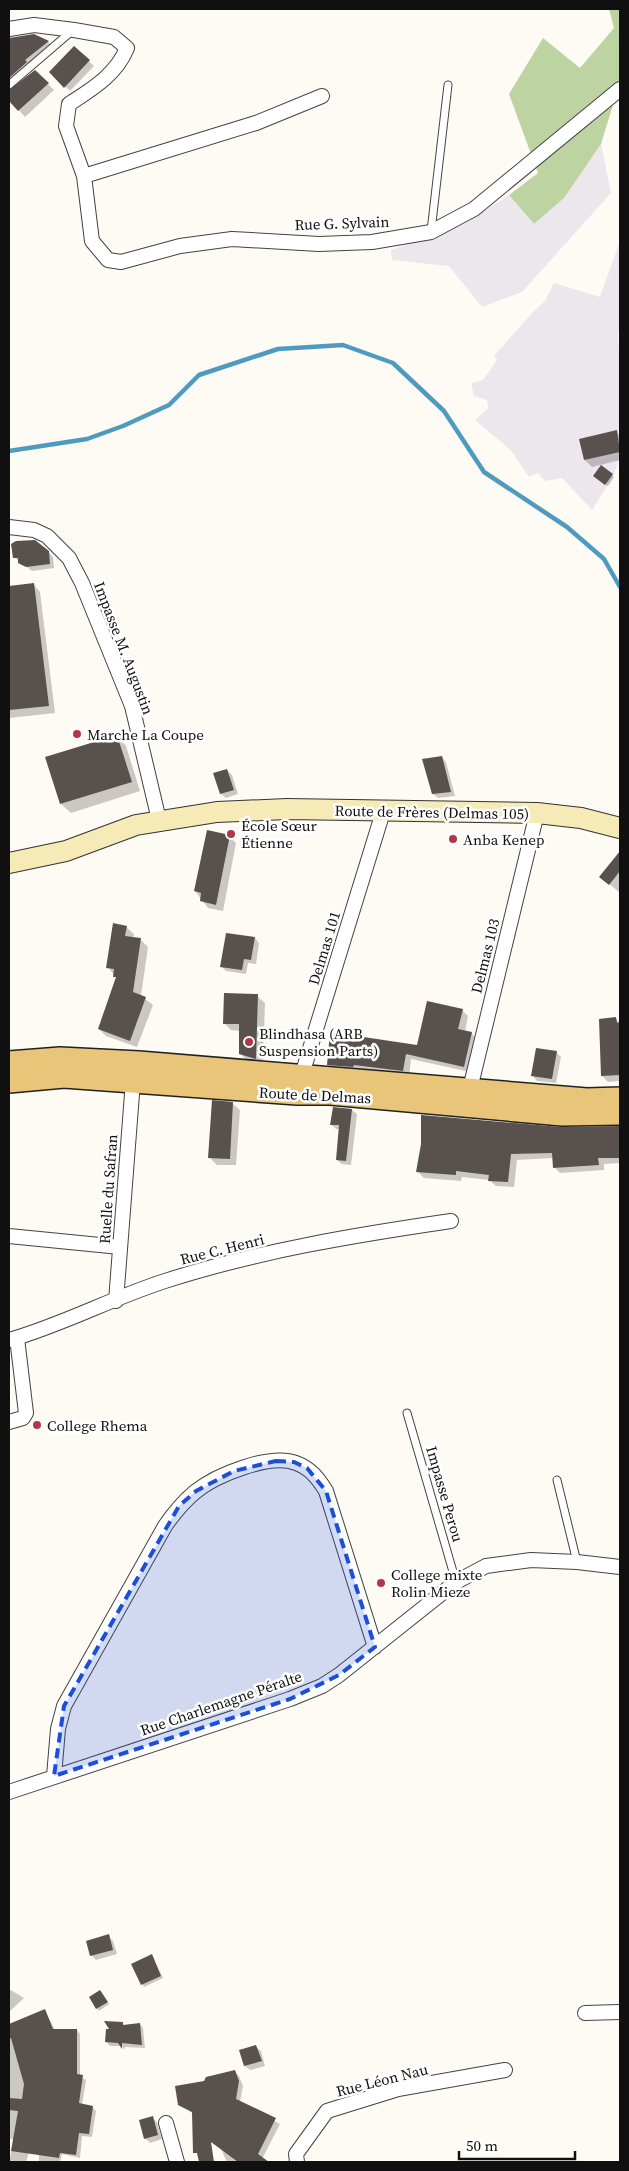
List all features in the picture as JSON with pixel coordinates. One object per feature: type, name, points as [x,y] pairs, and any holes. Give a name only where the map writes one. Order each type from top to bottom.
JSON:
[{"type":"main road","name":"Route de Frères (Delmas 105)","points":[[9,863],[66,850],[136,825],[217,812],[287,809],[537,813],[581,818],[620,828]]},
{"type":"main road","name":"Route de Delmas","points":[[9,1062],[60,1058],[129,1061],[299,1085],[330,1094],[468,1098],[620,1098]]},
{"type":"main road","name":"Route de Delmas","points":[[9,1082],[64,1077],[299,1085]]},
{"type":"main road","name":"Route de Delmas","points":[[468,1098],[562,1116],[620,1114]]},
{"type":"street","points":[[9,29],[34,25],[74,30],[114,37],[127,48],[122,60],[104,80],[69,104],[66,126],[84,176],[256,123],[322,96]]},
{"type":"street","name":"Rue G. Sylvain","points":[[84,176],[92,241],[108,260],[121,262],[180,246],[232,239],[319,244],[372,242],[431,232],[474,209],[620,89]]},
{"type":"street","name":"Impasse M. Augustin","points":[[9,527],[34,530],[47,536],[69,558],[78,575],[132,706],[159,820]]},
{"type":"street","name":"Delmas 101","points":[[299,1085],[382,812]]},
{"type":"street","name":"Delmas 103","points":[[468,1098],[537,813]]},
{"type":"street","name":"Ruelle du Safran","points":[[116,1301],[133,1080]]},
{"type":"street","name":"Rue C. Henri","points":[[13,1339],[163,1282],[213,1266],[329,1240],[451,1221]]},
{"type":"street","points":[[9,1236],[120,1247]]},
{"type":"street","points":[[9,1422],[22,1418],[26,1413],[13,1339]]},
{"type":"street","points":[[54,1776],[58,1729],[64,1706],[165,1526],[179,1506],[196,1491],[234,1471],[254,1464],[294,1462],[318,1477],[326,1490],[375,1647]]},
{"type":"street","name":"Rue Charlemagne Péralte","points":[[9,1792],[290,1700],[322,1686],[340,1675],[456,1582],[486,1566],[531,1560],[577,1562],[620,1568]]},
{"type":"street","points":[[586,2014],[620,2012]]},
{"type":"street","name":"Rue Léon Nau","points":[[297,2162],[296,2154],[326,2111],[398,2090],[505,2070]]},
{"type":"street","points":[[166,2124],[177,2162]]},
{"type":"lane","points":[[9,84],[74,30]]},
{"type":"lane","points":[[431,232],[448,85]]},
{"type":"lane","name":"Impasse Perou","points":[[407,1413],[456,1582]]},
{"type":"lane","points":[[557,1480],[577,1562]]},
{"type":"highlighted area","points":[[276,1461],[294,1462],[307,1468],[326,1491],[375,1647],[339,1675],[290,1699],[54,1776],[64,1706],[179,1506],[196,1491],[234,1471]]},
{"type":"shaded area","points":[[601,144],[611,193],[522,292],[482,307],[449,266],[392,260],[391,250],[464,224],[509,195],[534,224],[564,198]]},
{"type":"shaded area","points":[[620,241],[620,328],[618,335],[620,365],[620,457],[613,477],[592,510],[562,478],[545,481],[538,473],[529,477],[511,450],[475,420],[488,408],[487,400],[474,396],[471,383],[483,380],[497,360],[494,356],[545,301],[554,283],[600,297]]},
{"type":"green space","points":[[609,9],[620,9],[620,82],[601,144],[564,198],[534,224],[509,195],[538,173],[509,94],[543,38],[580,68],[614,28]]},
{"type":"building","points":[[34,34],[49,41],[25,60],[27,62],[9,78],[9,38]]},
{"type":"building","points":[[74,46],[90,60],[64,88],[49,72]]},
{"type":"building","points":[[35,70],[49,83],[18,111],[9,101],[9,90]]},
{"type":"building","points":[[617,430],[620,452],[584,460],[579,439]]},
{"type":"building","points":[[601,465],[613,474],[605,485],[593,476]]},
{"type":"building","points":[[35,540],[49,551],[50,564],[26,567],[18,563],[18,558],[13,558],[11,544],[16,541]]},
{"type":"building","points":[[34,583],[49,706],[9,710],[9,586]]},
{"type":"building","points":[[117,735],[132,782],[60,804],[45,757]]},
{"type":"building","points":[[442,756],[451,792],[432,794],[422,759]]},
{"type":"building","points":[[227,769],[234,790],[220,794],[213,773]]},
{"type":"building","points":[[207,830],[230,835],[216,905],[200,901],[201,893],[194,891]]},
{"type":"building","points":[[620,851],[620,871],[609,885],[599,877]]},
{"type":"building","points":[[113,923],[127,926],[125,936],[141,938],[133,992],[146,997],[130,1041],[98,1029],[116,977],[113,977],[114,969],[106,968]]},
{"type":"building","points":[[226,933],[255,937],[251,960],[244,959],[242,970],[220,967]]},
{"type":"building","points":[[224,993],[258,994],[256,1059],[239,1054],[239,1024],[223,1024]]},
{"type":"building","points":[[427,1001],[463,1009],[458,1029],[472,1032],[464,1067],[406,1054],[403,1071],[354,1065],[353,1067],[327,1065],[330,1032],[417,1045]]},
{"type":"building","points":[[616,1017],[617,1023],[620,1022],[620,1075],[601,1076],[599,1019]]},
{"type":"building","points":[[536,1048],[557,1051],[552,1079],[531,1076]]},
{"type":"building","points":[[212,1100],[233,1102],[230,1159],[208,1158]]},
{"type":"building","points":[[333,1107],[352,1109],[346,1161],[336,1160],[339,1125],[330,1125]]},
{"type":"building","points":[[421,1115],[561,1127],[620,1126],[620,1158],[598,1158],[599,1165],[553,1168],[552,1153],[511,1154],[508,1182],[488,1181],[489,1175],[456,1171],[456,1175],[416,1172],[421,1144]]},
{"type":"building","points":[[109,1934],[113,1950],[90,1956],[86,1941]]},
{"type":"building","points":[[152,1954],[161,1976],[141,1985],[131,1964]]},
{"type":"building","points":[[100,1990],[108,2002],[96,2009],[89,1997]]},
{"type":"building","points":[[45,2009],[53,2029],[77,2029],[77,2074],[83,2075],[79,2103],[93,2106],[89,2134],[79,2133],[76,2155],[60,2153],[59,2158],[11,2151],[18,2111],[9,2110],[9,2098],[22,2099],[24,2084],[11,2038],[9,2039],[9,2024]]},
{"type":"building","points":[[104,2021],[123,2022],[123,2025],[140,2023],[142,2045],[122,2043],[122,2049],[118,2043],[105,2042],[106,2029],[109,2029]]},
{"type":"building","points":[[256,2045],[262,2061],[244,2066],[239,2050]]},
{"type":"building","points":[[235,2070],[239,2081],[236,2099],[276,2118],[258,2154],[269,2162],[238,2162],[211,2142],[214,2162],[199,2162],[197,2153],[193,2153],[192,2112],[178,2105],[175,2086],[204,2081],[206,2077]]},
{"type":"building","points":[[153,2116],[158,2135],[144,2139],[139,2120]]},
{"type":"waterway","points":[[9,451],[87,439],[123,426],[169,405],[199,375],[278,349],[343,345],[393,363],[444,411],[484,472],[567,527],[604,559],[620,587]]},
{"type":"place","name":"Marche La Coupe","points":[[77,734]]},
{"type":"place","name":"École Sœur Étienne","points":[[231,834]]},
{"type":"place","name":"Anba Kenep","points":[[453,839]]},
{"type":"place","name":"Blindhasa (ARB Suspension Parts)","points":[[249,1042]]},
{"type":"place","name":"College Rhema","points":[[37,1425]]},
{"type":"place","name":"College mixte Rolin Mieze","points":[[381,1583]]}]
